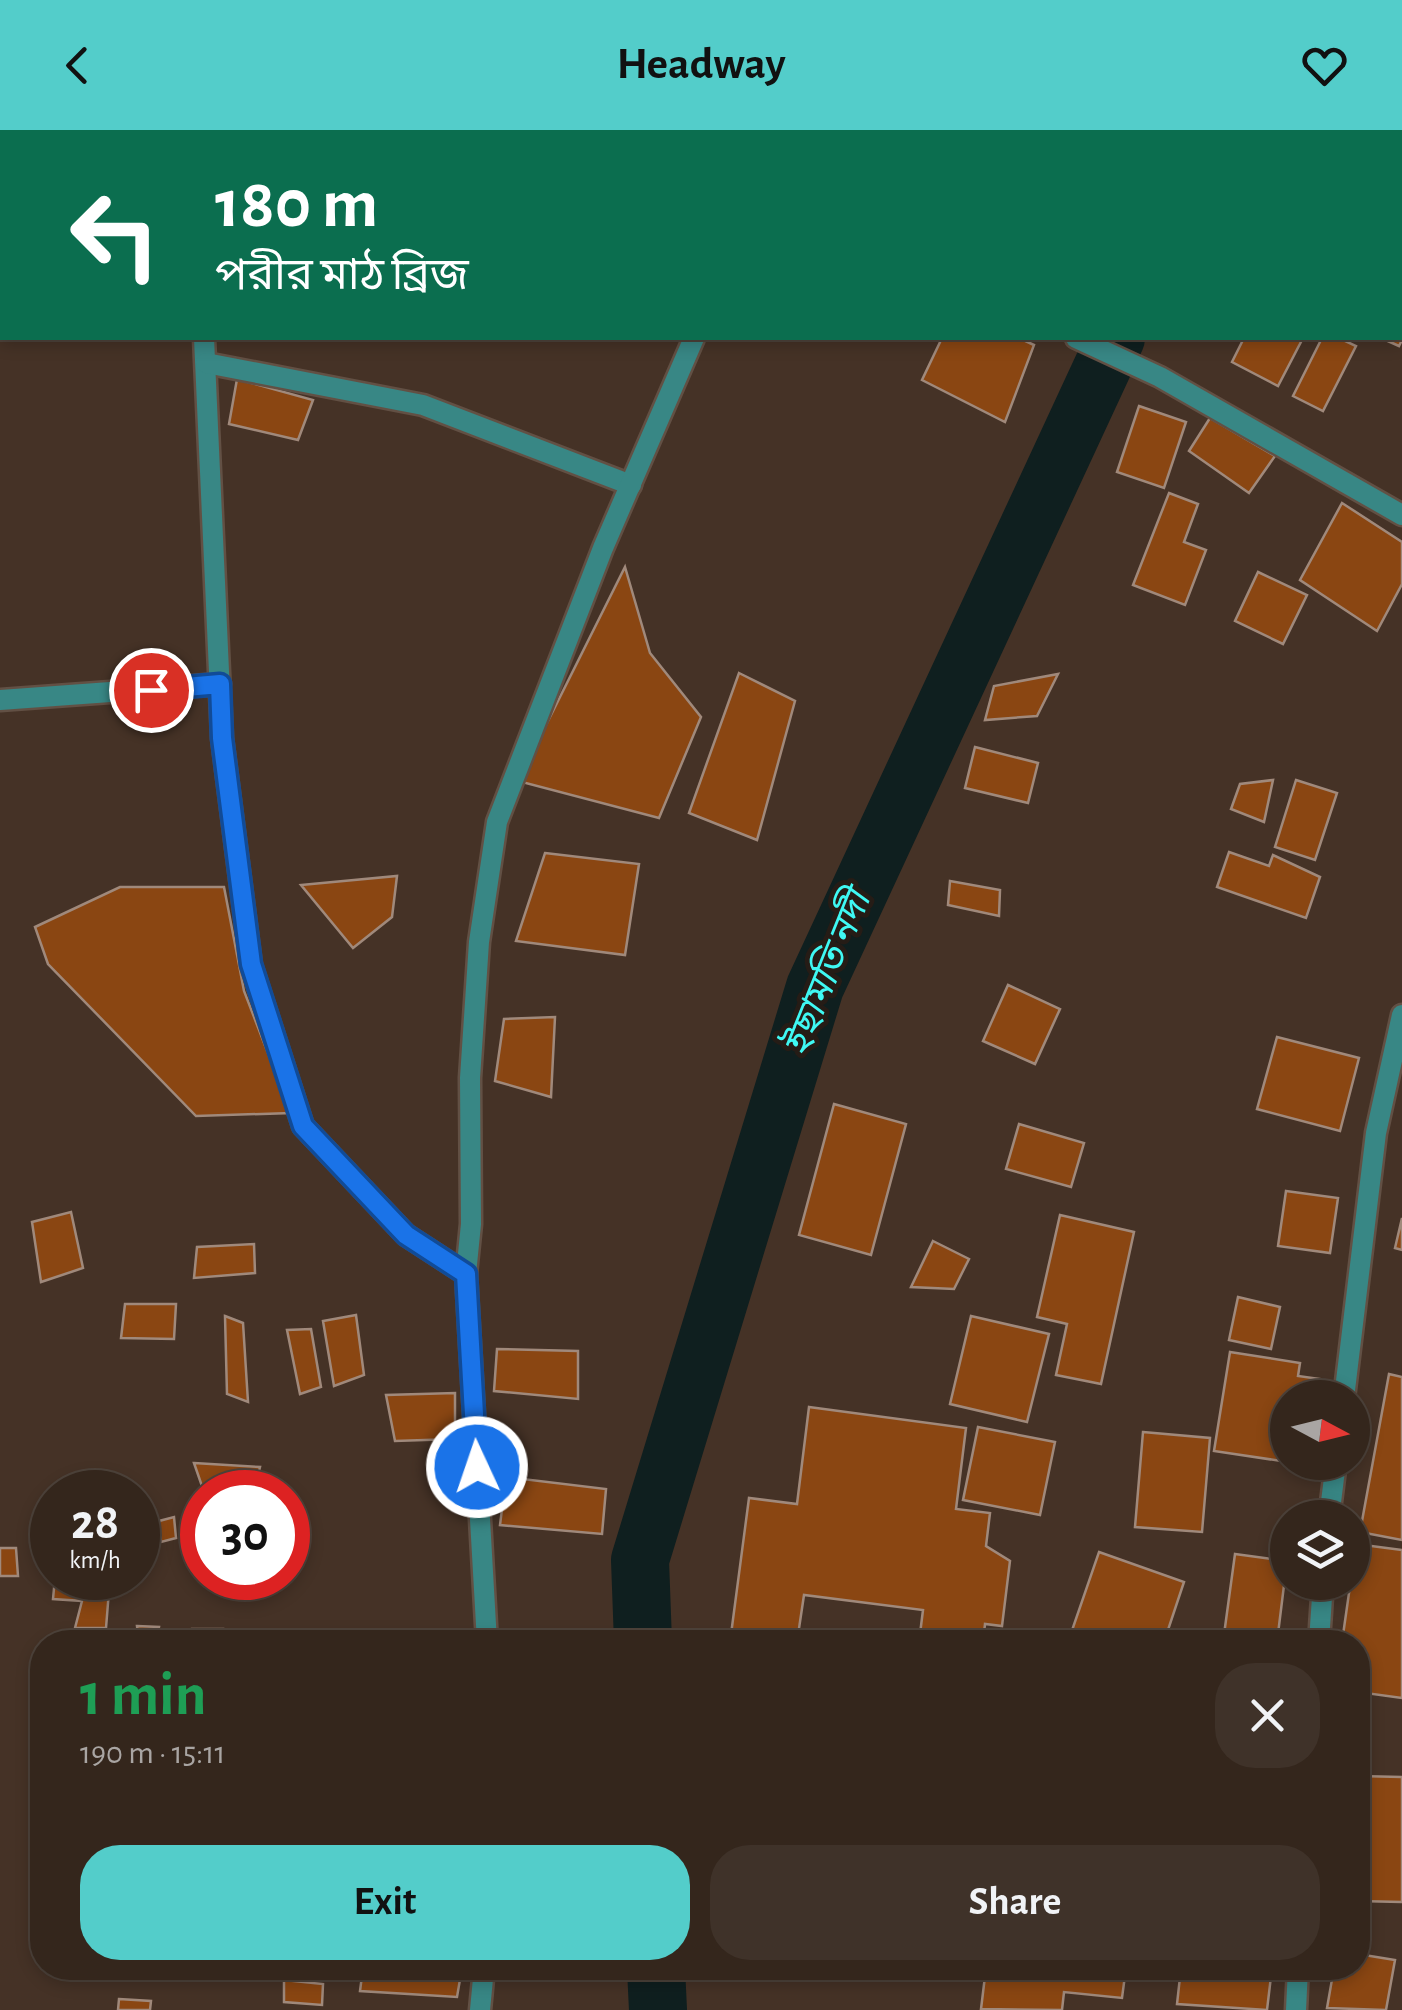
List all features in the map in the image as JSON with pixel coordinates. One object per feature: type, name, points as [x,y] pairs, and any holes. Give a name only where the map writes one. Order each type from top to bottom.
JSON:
[{"type":"street","points":[[204,340],[222,738],[251,964],[303,1126],[406,1235],[466,1274]]},
{"type":"street","points":[[486,1630],[466,1274],[471,1224],[470,1078],[477,981],[498,822],[630,485],[693,340]]},
{"type":"street","points":[[1080,340],[1160,378],[1402,515]]},
{"type":"street","points":[[206,363],[423,405],[630,485]]},
{"type":"street","points":[[0,700],[220,684]]},
{"type":"street","points":[[1346,1380],[1376,1133],[1402,1015]]},
{"type":"street","points":[[1320,1630],[1321,1600]]},
{"type":"street","points":[[480,2010],[483,1980]]},
{"type":"street","points":[[1296,2010],[1297,1980]]},
{"type":"building","points":[[941,340],[1023,340],[1034,345],[1005,422],[922,380]]},
{"type":"building","points":[[1243,340],[1302,340],[1278,386],[1232,362]]},
{"type":"building","points":[[1321,340],[1343,340],[1356,346],[1323,411],[1293,396]]},
{"type":"building","points":[[237,379],[313,400],[298,440],[229,424]]},
{"type":"building","points":[[1139,406],[1186,422],[1164,488],[1117,472]]},
{"type":"building","points":[[1210,418],[1275,456],[1249,493],[1189,451]]},
{"type":"building","points":[[1169,493],[1198,504],[1184,542],[1206,550],[1185,605],[1133,585]]},
{"type":"building","points":[[1342,503],[1402,542],[1402,584],[1377,631],[1300,580]]},
{"type":"building","points":[[625,567],[650,653],[701,717],[659,818],[518,781]]},
{"type":"building","points":[[1258,572],[1307,595],[1283,644],[1235,621]]},
{"type":"building","points":[[739,673],[795,701],[757,840],[689,813]]},
{"type":"building","points":[[1058,674],[1037,716],[985,720],[994,686]]},
{"type":"building","points":[[975,747],[1038,763],[1028,803],[965,788]]},
{"type":"building","points":[[1273,780],[1264,822],[1231,809],[1240,784]]},
{"type":"building","points":[[1296,780],[1337,793],[1315,860],[1275,847]]},
{"type":"building","points":[[1229,852],[1269,866],[1273,855],[1320,877],[1306,918],[1217,887]]},
{"type":"building","points":[[545,853],[639,864],[625,955],[516,941]]},
{"type":"building","points":[[397,876],[392,917],[353,948],[301,885]]},
{"type":"building","points":[[950,881],[1000,890],[999,916],[948,905]]},
{"type":"building","points":[[120,887],[224,887],[244,991],[291,1113],[196,1116],[48,964],[35,927]]},
{"type":"building","points":[[1008,985],[1060,1009],[1035,1064],[983,1041]]},
{"type":"building","points":[[555,1017],[551,1097],[495,1081],[504,1019]]},
{"type":"building","points":[[1277,1037],[1359,1058],[1340,1131],[1257,1109]]},
{"type":"building","points":[[834,1104],[906,1124],[871,1255],[799,1235]]},
{"type":"building","points":[[1019,1124],[1084,1143],[1071,1187],[1006,1169]]},
{"type":"building","points":[[1286,1191],[1338,1198],[1330,1253],[1278,1246]]},
{"type":"building","points":[[71,1212],[83,1268],[41,1282],[32,1222]]},
{"type":"building","points":[[1060,1215],[1134,1232],[1101,1384],[1056,1375],[1067,1324],[1037,1317]]},
{"type":"building","points":[[1402,1218],[1402,1250],[1395,1248]]},
{"type":"building","points":[[933,1241],[969,1259],[954,1289],[911,1287]]},
{"type":"building","points":[[254,1244],[255,1273],[194,1278],[197,1247]]},
{"type":"building","points":[[1238,1297],[1280,1307],[1271,1349],[1229,1340]]},
{"type":"building","points":[[125,1304],[176,1304],[174,1339],[121,1338]]},
{"type":"building","points":[[356,1315],[364,1375],[334,1386],[323,1321]]},
{"type":"building","points":[[225,1316],[243,1323],[248,1402],[227,1394]]},
{"type":"building","points":[[971,1316],[1049,1334],[1027,1422],[950,1404]]},
{"type":"building","points":[[311,1329],[321,1387],[300,1394],[287,1330]]},
{"type":"building","points":[[497,1349],[578,1351],[578,1399],[494,1391]]},
{"type":"building","points":[[1230,1352],[1300,1363],[1298,1376],[1320,1379],[1270,1380],[1270,1459],[1214,1451]]},
{"type":"building","points":[[1389,1374],[1402,1377],[1402,1540],[1370,1534],[1370,1500],[1366,1500]]},
{"type":"building","points":[[455,1393],[455,1439],[395,1441],[386,1395]]},
{"type":"building","points":[[809,1407],[966,1428],[956,1509],[990,1513],[986,1546],[1010,1561],[1002,1626],[985,1624],[984,1630],[920,1630],[923,1610],[804,1595],[799,1630],[732,1630],[749,1498],[797,1504]]},
{"type":"building","points":[[978,1427],[1055,1442],[1040,1515],[963,1500]]},
{"type":"building","points":[[1143,1432],[1210,1438],[1202,1532],[1135,1527]]},
{"type":"building","points":[[194,1463],[260,1467],[259,1470],[196,1470]]},
{"type":"building","points":[[506,1477],[606,1489],[602,1534],[500,1525]]},
{"type":"building","points":[[174,1517],[176,1538],[161,1542],[160,1521]]},
{"type":"building","points":[[1370,1546],[1402,1550],[1402,1698],[1370,1694],[1370,1630],[1344,1630],[1348,1600],[1370,1600]]},
{"type":"building","points":[[0,1548],[16,1548],[18,1576],[0,1576]]},
{"type":"building","points":[[1099,1552],[1184,1582],[1168,1630],[1072,1630]]},
{"type":"building","points":[[1235,1554],[1270,1559],[1270,1600],[1282,1600],[1278,1630],[1225,1630]]},
{"type":"building","points":[[68,1600],[108,1600],[106,1628],[75,1628],[82,1601]]},
{"type":"building","points":[[137,1626],[159,1627],[158,1630],[138,1630]]},
{"type":"building","points":[[1370,1776],[1402,1777],[1402,1902],[1370,1901]]},
{"type":"building","points":[[1370,1956],[1395,1960],[1386,2010],[1327,2008],[1332,1980],[1370,1980]]},
{"type":"building","points":[[284,1980],[323,1984],[322,2005],[284,2002]]},
{"type":"building","points":[[361,1980],[460,1980],[457,1997],[360,1991]]},
{"type":"building","points":[[985,1980],[1124,1980],[1122,1998],[1064,1992],[1062,2010],[981,2009]]},
{"type":"building","points":[[1180,1980],[1271,1980],[1267,2010],[1177,2004]]},
{"type":"building","points":[[119,1999],[151,2001],[150,2010],[118,2010]]},
{"type":"waterway","name":"ইছামতি নদী","points":[[643,1630],[640,1560],[815,987],[1115,340]]},
{"type":"waterway","name":"ইছামতি নদী","points":[[657,1980],[658,2010]]},
{"type":"route","points":[[151,690],[220,684],[222,738],[251,964],[303,1126],[406,1235],[466,1274],[477,1467]]}]
